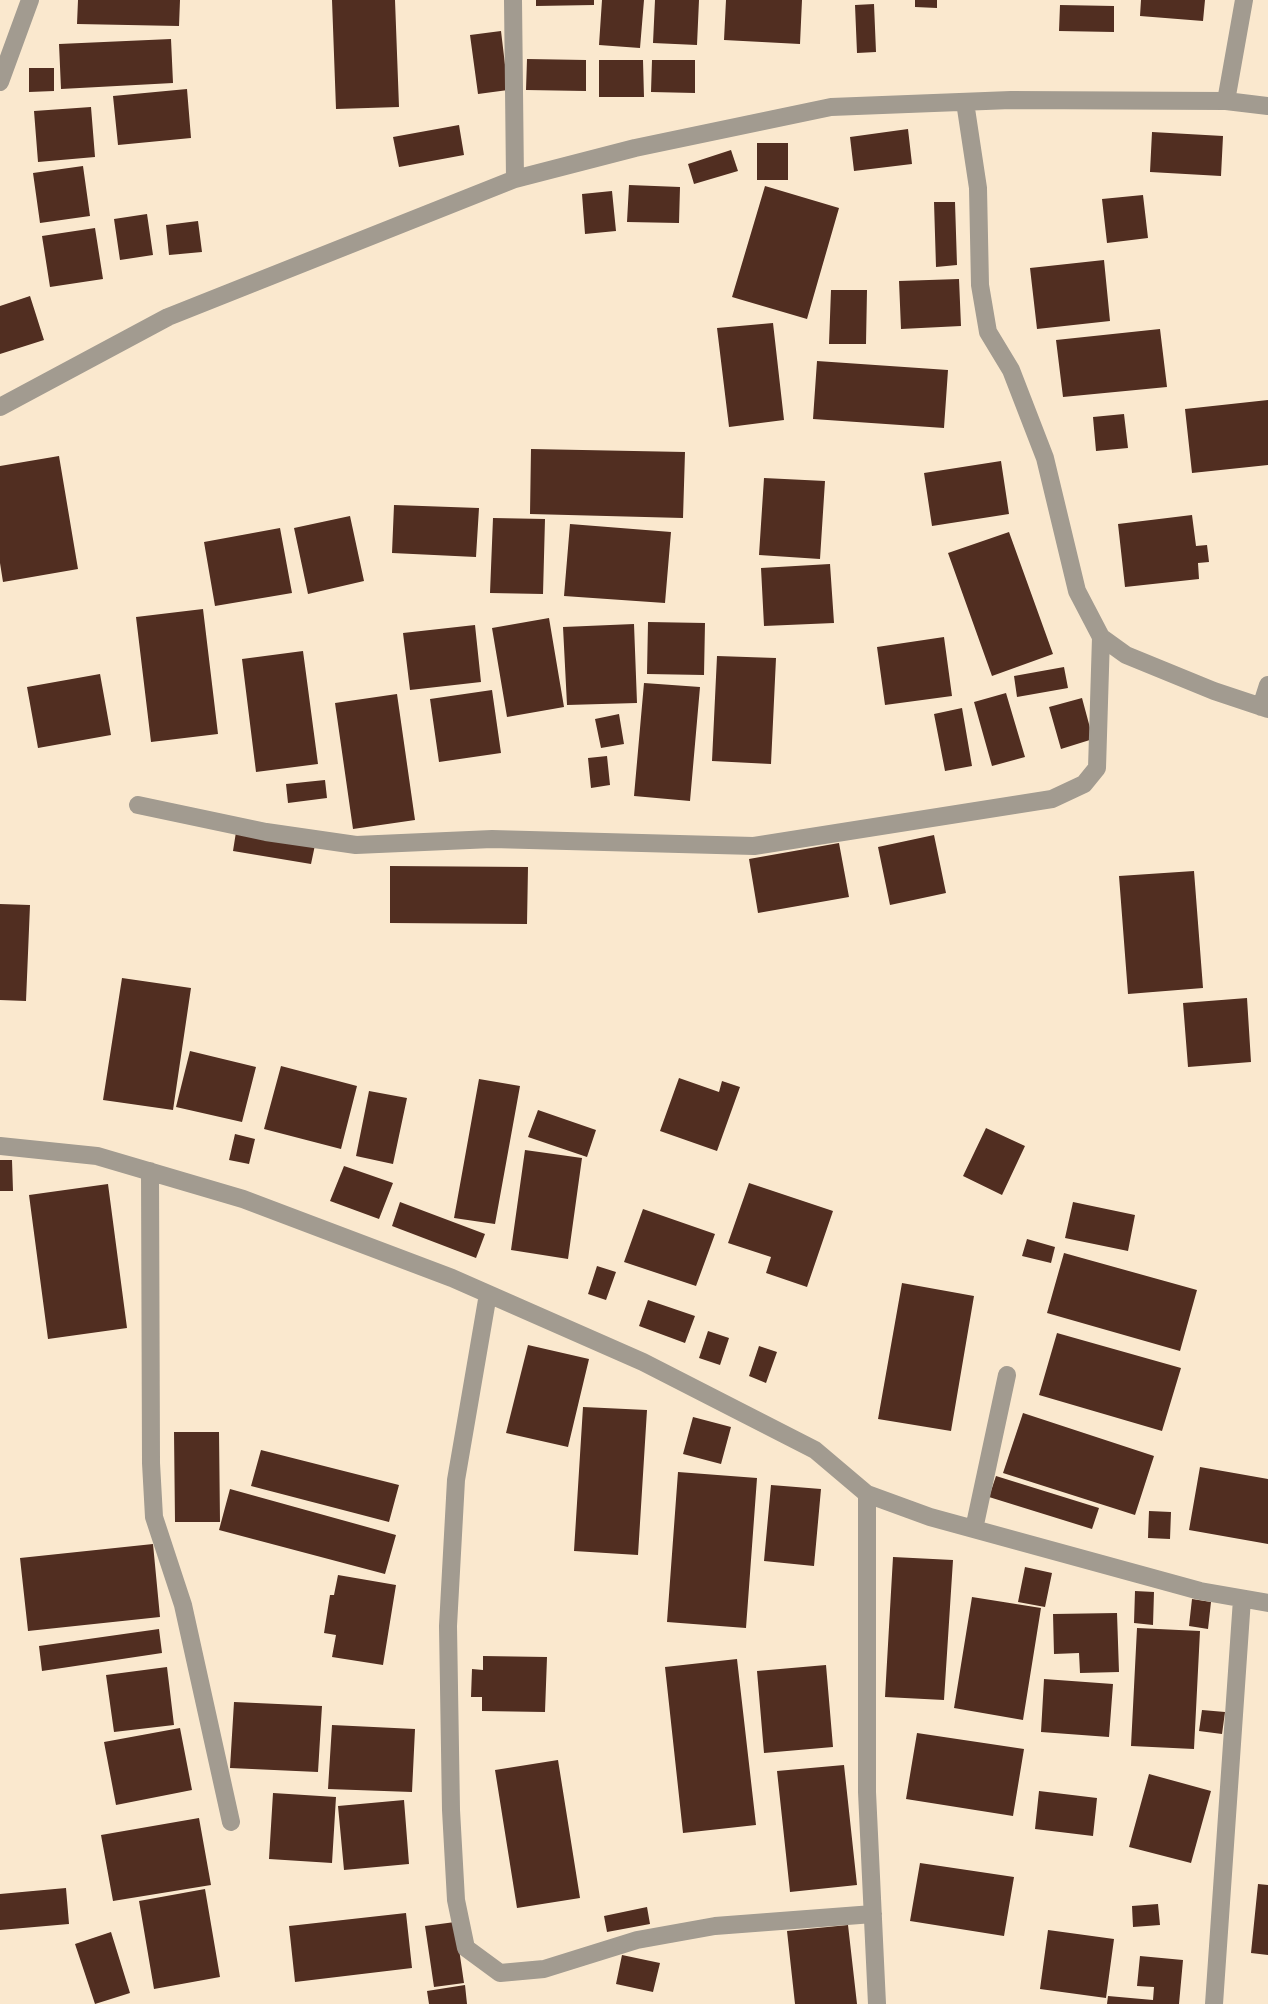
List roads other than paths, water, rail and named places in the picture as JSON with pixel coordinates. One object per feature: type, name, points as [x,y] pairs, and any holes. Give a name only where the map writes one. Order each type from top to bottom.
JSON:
[{"type":"street","points":[[0,82],[30,0]]},
{"type":"street","points":[[513,0],[515,179]]},
{"type":"street","points":[[1226,101],[1244,0]]},
{"type":"street","points":[[0,407],[168,317],[515,179],[635,148],[831,107],[965,102],[1226,101],[1268,106]]},
{"type":"street","points":[[965,102],[978,188],[980,285],[988,332],[1011,370],[1045,458],[1077,591],[1101,637],[1126,655],[1264,708],[1268,685]]},
{"type":"street","points":[[138,805],[266,832],[356,845],[492,839],[754,846],[1052,799],[1084,784],[1097,768],[1101,637]]},
{"type":"street","points":[[0,1146],[97,1156],[243,1199],[488,1294],[643,1362],[815,1450],[867,1494],[974,1529],[1200,1591],[1268,1603]]},
{"type":"street","points":[[150,1171],[151,1463],[155,1517],[183,1605],[231,1822]]},
{"type":"street","points":[[488,1294],[456,1480],[448,1626],[456,1900],[466,1948],[500,1973],[544,1969],[637,1940],[715,1926],[873,1914]]},
{"type":"street","points":[[974,1529],[1007,1375]]},
{"type":"street","points":[[867,1494],[867,1792],[877,2004]]},
{"type":"street","points":[[1213,2004],[1242,1599]]}]
